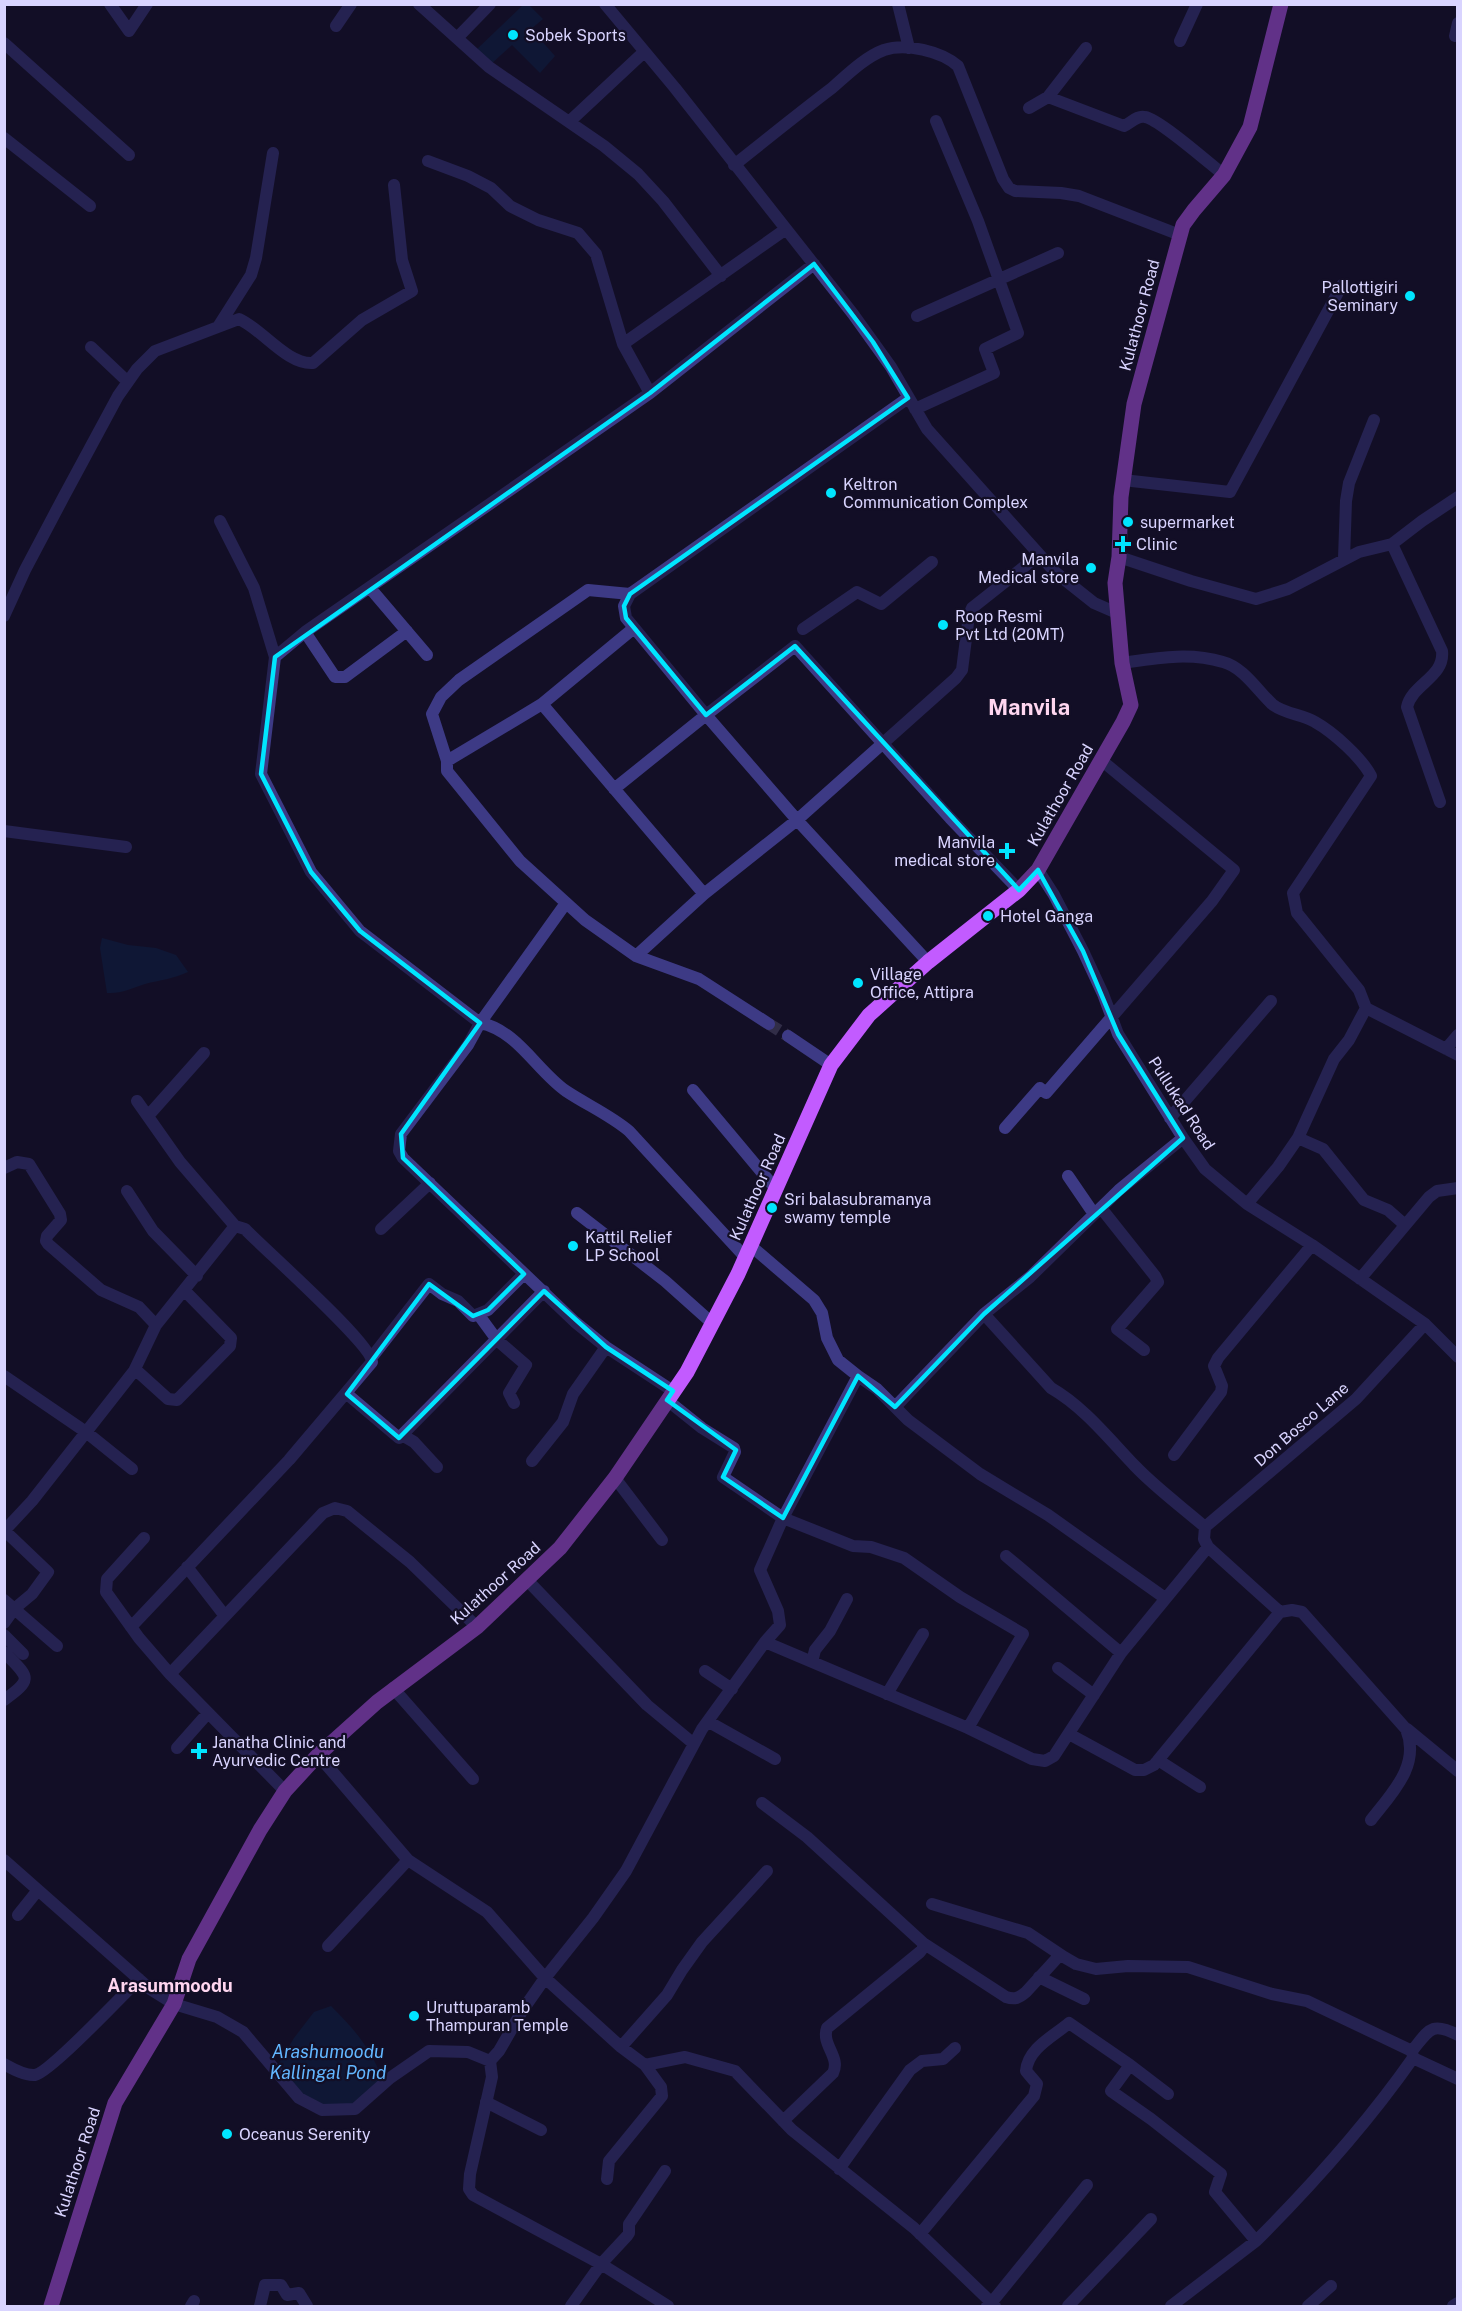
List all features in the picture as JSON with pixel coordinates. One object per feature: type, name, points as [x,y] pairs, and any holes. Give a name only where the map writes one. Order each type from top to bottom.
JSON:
[{"type":"main road","name":"Kulathoor Road","points":[[51,2307],[114,2103],[174,2004],[189,1959],[260,1830],[285,1791],[318,1755],[393,1688],[477,1626],[528,1581],[560,1548],[615,1478],[687,1372],[748,1251],[831,1065],[869,1015],[928,962],[1019,890],[1038,870],[1123,722],[1131,705],[1122,663],[1115,583],[1119,557],[1123,480],[1134,404],[1183,225],[1224,175],[1250,127],[1281,4]]},
{"type":"street","points":[[110,4],[129,32],[147,4]]},
{"type":"street","points":[[336,26],[351,4]]},
{"type":"street","points":[[419,4],[489,67],[604,146],[638,174],[663,201],[721,276]]},
{"type":"street","points":[[458,37],[490,4]]},
{"type":"street","points":[[605,4],[675,88],[814,264],[873,342],[927,429],[1039,555],[1076,591],[1094,603],[1118,613]]},
{"type":"street","points":[[898,4],[909,48]]},
{"type":"street","points":[[1180,41],[1197,4]]},
{"type":"street","points":[[1455,36],[1458,23]]},
{"type":"street","points":[[4,43],[129,155]]},
{"type":"street","points":[[734,165],[859,66],[882,51],[896,47],[909,48],[949,58],[958,66],[1003,179],[1009,188],[1015,191],[1079,196],[1180,235]]},
{"type":"street","points":[[1029,108],[1048,97],[1086,48]]},
{"type":"street","points":[[569,122],[644,52]]},
{"type":"street","points":[[1048,97],[1124,126],[1144,116],[1159,124],[1224,175]]},
{"type":"street","points":[[928,962],[797,820],[705,715],[634,628],[627,618],[624,606],[630,594],[911,403],[994,373],[985,349],[1018,333],[978,221],[936,121]]},
{"type":"street","points":[[4,138],[90,206]]},
{"type":"street","points":[[218,327],[251,275],[256,258],[273,153]]},
{"type":"street","points":[[428,160],[491,188],[510,206],[538,220],[578,233],[596,254],[623,344],[650,393]]},
{"type":"street","points":[[4,616],[25,570],[117,396],[155,351],[239,319],[298,360],[313,363],[362,320],[412,291],[402,260],[394,185]]},
{"type":"street","points":[[623,344],[786,229]]},
{"type":"street","points":[[917,316],[1058,253]]},
{"type":"street","points":[[275,657],[305,632],[650,393],[814,264]]},
{"type":"street","points":[[1123,480],[1230,492],[1342,285]]},
{"type":"street","points":[[91,347],[128,382]]},
{"type":"street","points":[[1347,555],[1346,501],[1349,483],[1374,420]]},
{"type":"street","points":[[1119,557],[1191,582],[1256,599],[1288,589],[1347,555],[1392,544],[1458,498]]},
{"type":"street","points":[[220,521],[254,588],[275,657],[261,774],[311,872],[360,932],[480,1023],[491,1025],[508,1036],[551,1080],[567,1092],[614,1119],[629,1131],[748,1251],[814,1300],[822,1313],[827,1338],[838,1360],[877,1389],[908,1420],[980,1473],[1048,1515],[1165,1598]]},
{"type":"street","points":[[1392,544],[1442,651],[1441,663],[1436,671],[1408,699],[1407,706],[1440,802]]},
{"type":"street","points":[[636,956],[704,894],[797,820],[956,678],[962,670],[969,615],[972,608],[1039,555]]},
{"type":"street","points":[[803,629],[857,592],[881,604],[932,562]]},
{"type":"street","points":[[370,588],[427,655]]},
{"type":"street","points":[[630,594],[588,590],[459,680],[441,697],[432,714],[447,761],[447,771],[520,861],[585,920],[636,956],[699,979],[770,1024]]},
{"type":"street","points":[[447,761],[542,704],[634,628]]},
{"type":"street","points":[[305,632],[335,677],[340,678],[345,677],[407,631]]},
{"type":"street","points":[[614,789],[795,646],[1019,890]]},
{"type":"street","points":[[1122,663],[1171,656],[1200,657],[1226,663],[1238,670],[1274,705],[1314,721],[1358,758],[1371,776],[1293,893],[1297,913],[1359,990],[1366,1008],[1458,1055]]},
{"type":"street","points":[[542,704],[704,894]]},
{"type":"street","points":[[1005,1128],[1040,1088],[1046,1093],[1212,901],[1234,870],[1101,760]]},
{"type":"street","points":[[4,831],[126,847]]},
{"type":"street","name":"Pullukad Road","points":[[1038,870],[1054,895],[1083,951],[1118,1034],[1170,1118],[1205,1168],[1246,1204],[1312,1245],[1425,1324],[1458,1357]]},
{"type":"street","points":[[566,903],[480,1023],[468,1045],[401,1134],[399,1151],[403,1158],[575,1322],[670,1396],[702,1428],[734,1448],[735,1452],[723,1477],[783,1518],[854,1546],[871,1547],[904,1558],[960,1597],[1023,1634],[968,1728]]},
{"type":"street","points":[[1170,1118],[1271,1001]]},
{"type":"street","points":[[1246,1204],[1278,1167],[1298,1138],[1334,1059],[1349,1040],[1366,1008]]},
{"type":"street","points":[[1446,1049],[1458,1035]]},
{"type":"street","points":[[788,1036],[831,1065]]},
{"type":"street","points":[[148,1116],[204,1053]]},
{"type":"street","points":[[693,1090],[775,1188]]},
{"type":"street","points":[[137,1101],[180,1162],[235,1226],[245,1229],[343,1324],[372,1356]]},
{"type":"street","points":[[895,1407],[984,1314],[1030,1277],[1119,1190],[1183,1138]]},
{"type":"street","points":[[1298,1138],[1323,1149],[1364,1200],[1388,1210],[1405,1225]]},
{"type":"street","points":[[4,1168],[17,1162],[29,1164],[60,1214],[61,1220],[47,1236],[48,1244],[101,1290],[139,1307],[156,1325]]},
{"type":"street","points":[[1068,1176],[1139,1254],[1158,1282],[1117,1329],[1144,1350]]},
{"type":"street","points":[[381,1229],[430,1183]]},
{"type":"street","points":[[1360,1279],[1437,1191],[1458,1188]]},
{"type":"street","points":[[127,1191],[153,1231],[197,1276]]},
{"type":"street","points":[[576,1213],[665,1281],[712,1323]]},
{"type":"street","points":[[4,1623],[14,1609],[32,1594],[48,1572],[5,1531],[32,1501],[134,1371],[156,1325],[235,1226]]},
{"type":"street","points":[[1173,1455],[1221,1392],[1222,1386],[1214,1366],[1218,1358],[1312,1245]]},
{"type":"street","points":[[131,1627],[289,1460],[367,1370],[372,1362],[372,1356],[429,1284],[442,1294],[458,1301],[472,1316],[488,1310],[524,1274]]},
{"type":"street","points":[[134,1371],[137,1371],[168,1399],[177,1400],[230,1346],[231,1338],[184,1290]]},
{"type":"street","points":[[346,1394],[399,1438],[543,1291]]},
{"type":"street","points":[[478,1314],[497,1340],[526,1365],[509,1393],[514,1403]]},
{"type":"street","points":[[984,1314],[1051,1388],[1110,1437],[1137,1468],[1205,1527],[1204,1539],[1208,1547],[1280,1612]]},
{"type":"street","name":"Don Bosco Lane","points":[[1205,1527],[1356,1399],[1425,1324]]},
{"type":"street","points":[[532,1461],[563,1422],[573,1395],[606,1347]]},
{"type":"street","points":[[4,1376],[86,1432],[132,1469]]},
{"type":"street","points":[[668,2307],[601,2264],[473,2195],[469,2189],[470,2174],[492,2077],[490,2061],[499,2051],[522,2010],[626,1871],[702,1729],[765,1642],[780,1625],[778,1611],[760,1570],[783,1518],[858,1376]]},
{"type":"street","points":[[402,1435],[414,1442],[437,1467]]},
{"type":"street","points":[[615,1478],[662,1540]]},
{"type":"street","points":[[170,1674],[323,1513],[335,1508],[347,1510],[410,1562],[477,1626]]},
{"type":"street","points":[[144,1538],[107,1578],[106,1592],[131,1627],[170,1674],[285,1791]]},
{"type":"street","points":[[765,1642],[968,1728],[1032,1759],[1045,1761],[1054,1756],[1070,1734],[1121,1653],[1208,1547]]},
{"type":"street","points":[[1006,1556],[1121,1653]]},
{"type":"street","points":[[188,1567],[225,1616]]},
{"type":"street","points":[[528,1581],[647,1705],[694,1744]]},
{"type":"street","points":[[812,1662],[815,1650],[830,1631],[847,1599]]},
{"type":"street","points":[[4,1600],[57,1646]]},
{"type":"street","points":[[1070,1734],[1135,1770],[1144,1770],[1158,1760],[1280,1612],[1292,1610],[1302,1612],[1406,1729],[1458,1771]]},
{"type":"street","points":[[887,1694],[923,1634]]},
{"type":"street","points":[[4,1635],[23,1653]]},
{"type":"street","points":[[4,1652],[26,1678],[21,1688],[4,1700]]},
{"type":"street","points":[[1058,1668],[1094,1695]]},
{"type":"street","points":[[705,1671],[732,1689]]},
{"type":"street","points":[[393,1688],[473,1779]]},
{"type":"street","points":[[177,1748],[208,1713]]},
{"type":"street","points":[[709,1722],[775,1759]]},
{"type":"street","points":[[1371,1820],[1406,1772],[1410,1746],[1406,1729]]},
{"type":"street","points":[[318,1755],[408,1860],[488,1912],[545,1978],[621,2047],[645,2065],[661,2088],[662,2096],[609,2161],[607,2179]]},
{"type":"street","points":[[1158,1760],[1200,1787]]},
{"type":"street","points":[[762,1803],[807,1837],[922,1943],[1012,1999],[1020,1998],[1058,1957],[1065,1957]]},
{"type":"street","points":[[4,1860],[150,1989],[174,2004],[218,2017],[243,2032],[299,2098],[321,2110],[356,2109],[390,2078],[429,2051],[468,2052],[490,2061]]},
{"type":"street","points":[[328,1946],[408,1860]]},
{"type":"street","points":[[621,2047],[668,1995],[702,1942],[767,1871]]},
{"type":"street","points":[[18,1915],[38,1890]]},
{"type":"street","points":[[932,1904],[1028,1933],[1076,1964],[1096,1969],[1128,1966],[1188,1966],[1262,1990],[1307,2001],[1458,2079]]},
{"type":"street","points":[[783,2121],[836,2068],[835,2060],[825,2042],[828,2028],[920,1952],[923,1948],[922,1943]]},
{"type":"street","points":[[1039,1977],[1084,1999]]},
{"type":"street","points":[[4,2064],[27,2075],[41,2073],[96,2023],[139,1979]]},
{"type":"street","points":[[920,2234],[1034,2096],[1037,2084],[1026,2071],[1027,2062],[1045,2040],[1069,2023],[1168,2094]]},
{"type":"street","points":[[1171,2307],[1256,2241],[1308,2189],[1385,2098],[1428,2030],[1444,2028],[1458,2035]]},
{"type":"street","points":[[839,2169],[910,2070],[922,2061],[943,2058],[955,2048]]},
{"type":"street","points":[[645,2065],[685,2057],[735,2071],[783,2121],[920,2234],[991,2305],[1087,2185]]},
{"type":"street","points":[[1130,2065],[1111,2091],[1221,2174],[1215,2192],[1256,2241]]},
{"type":"street","points":[[486,2102],[541,2130]]},
{"type":"street","points":[[571,2307],[601,2264],[629,2233],[629,2224],[665,2171]]},
{"type":"street","points":[[1068,2307],[1151,2219]]},
{"type":"street","points":[[260,2307],[265,2285],[281,2285],[286,2295],[299,2293],[307,2307]]},
{"type":"street","points":[[1308,2307],[1331,2286]]},
{"type":"street","points":[[1454,2307],[1458,2303]]},
{"type":"highlighted area","points":[[814,264],[873,342],[908,398],[630,594],[624,606],[626,618],[706,715],[795,646],[1019,890],[1038,870],[1083,951],[1118,1034],[1183,1138],[984,1314],[895,1407],[858,1376],[783,1518],[723,1477],[736,1450],[667,1400],[673,1391],[606,1347],[544,1291],[399,1438],[347,1394],[429,1284],[473,1316],[488,1310],[524,1274],[403,1158],[401,1134],[480,1023],[360,931],[311,872],[261,774],[275,657],[650,393]]},
{"type":"water","name":"Sobek Sports","points":[[523,5],[529,5],[543,19],[531,29],[555,56],[540,73],[512,45],[490,65],[475,51]]},
{"type":"water","points":[[102,938],[128,945],[156,948],[176,955],[188,972],[122,992],[107,993],[100,948]]},
{"type":"water","name":"Arashumoodu Kallingal Pond","points":[[331,2006],[361,2039],[382,2078],[352,2104],[321,2105],[295,2091],[280,2073],[279,2063],[294,2038],[314,2012]]},
{"type":"tunnel","points":[[769,1024],[788,1036]]},
{"type":"place","name":"Sobek Sports","points":[[513,35]]},
{"type":"place","name":"Pallottigiri Seminary","points":[[1410,296]]},
{"type":"place","name":"Keltron Communication Complex","points":[[831,493]]},
{"type":"place","name":"supermarket","points":[[1128,522]]},
{"type":"place","name":"Clinic","points":[[1123,544]]},
{"type":"place","name":"Manvila Medical store","points":[[1091,568]]},
{"type":"place","name":"Roop Resmi Pvt Ltd (20MT)","points":[[943,625]]},
{"type":"place","name":"Manvila medical store","points":[[1007,851]]},
{"type":"place","name":"Hotel Ganga","points":[[988,916]]},
{"type":"place","name":"Village Office, Attipra","points":[[858,983]]},
{"type":"place","name":"Sri balasubramanya swamy temple","points":[[772,1208]]},
{"type":"place","name":"Kattil Relief LP School","points":[[573,1246]]},
{"type":"place","name":"Janatha Clinic and Ayurvedic Centre","points":[[199,1751]]},
{"type":"place","name":"Uruttuparamb Thampuran Temple","points":[[414,2016]]},
{"type":"place","name":"Oceanus Serenity","points":[[227,2134]]},
{"type":"district","name":"Manvila","points":[[1029,707]]},
{"type":"district","name":"Arasummoodu","points":[[170,1986]]}]
